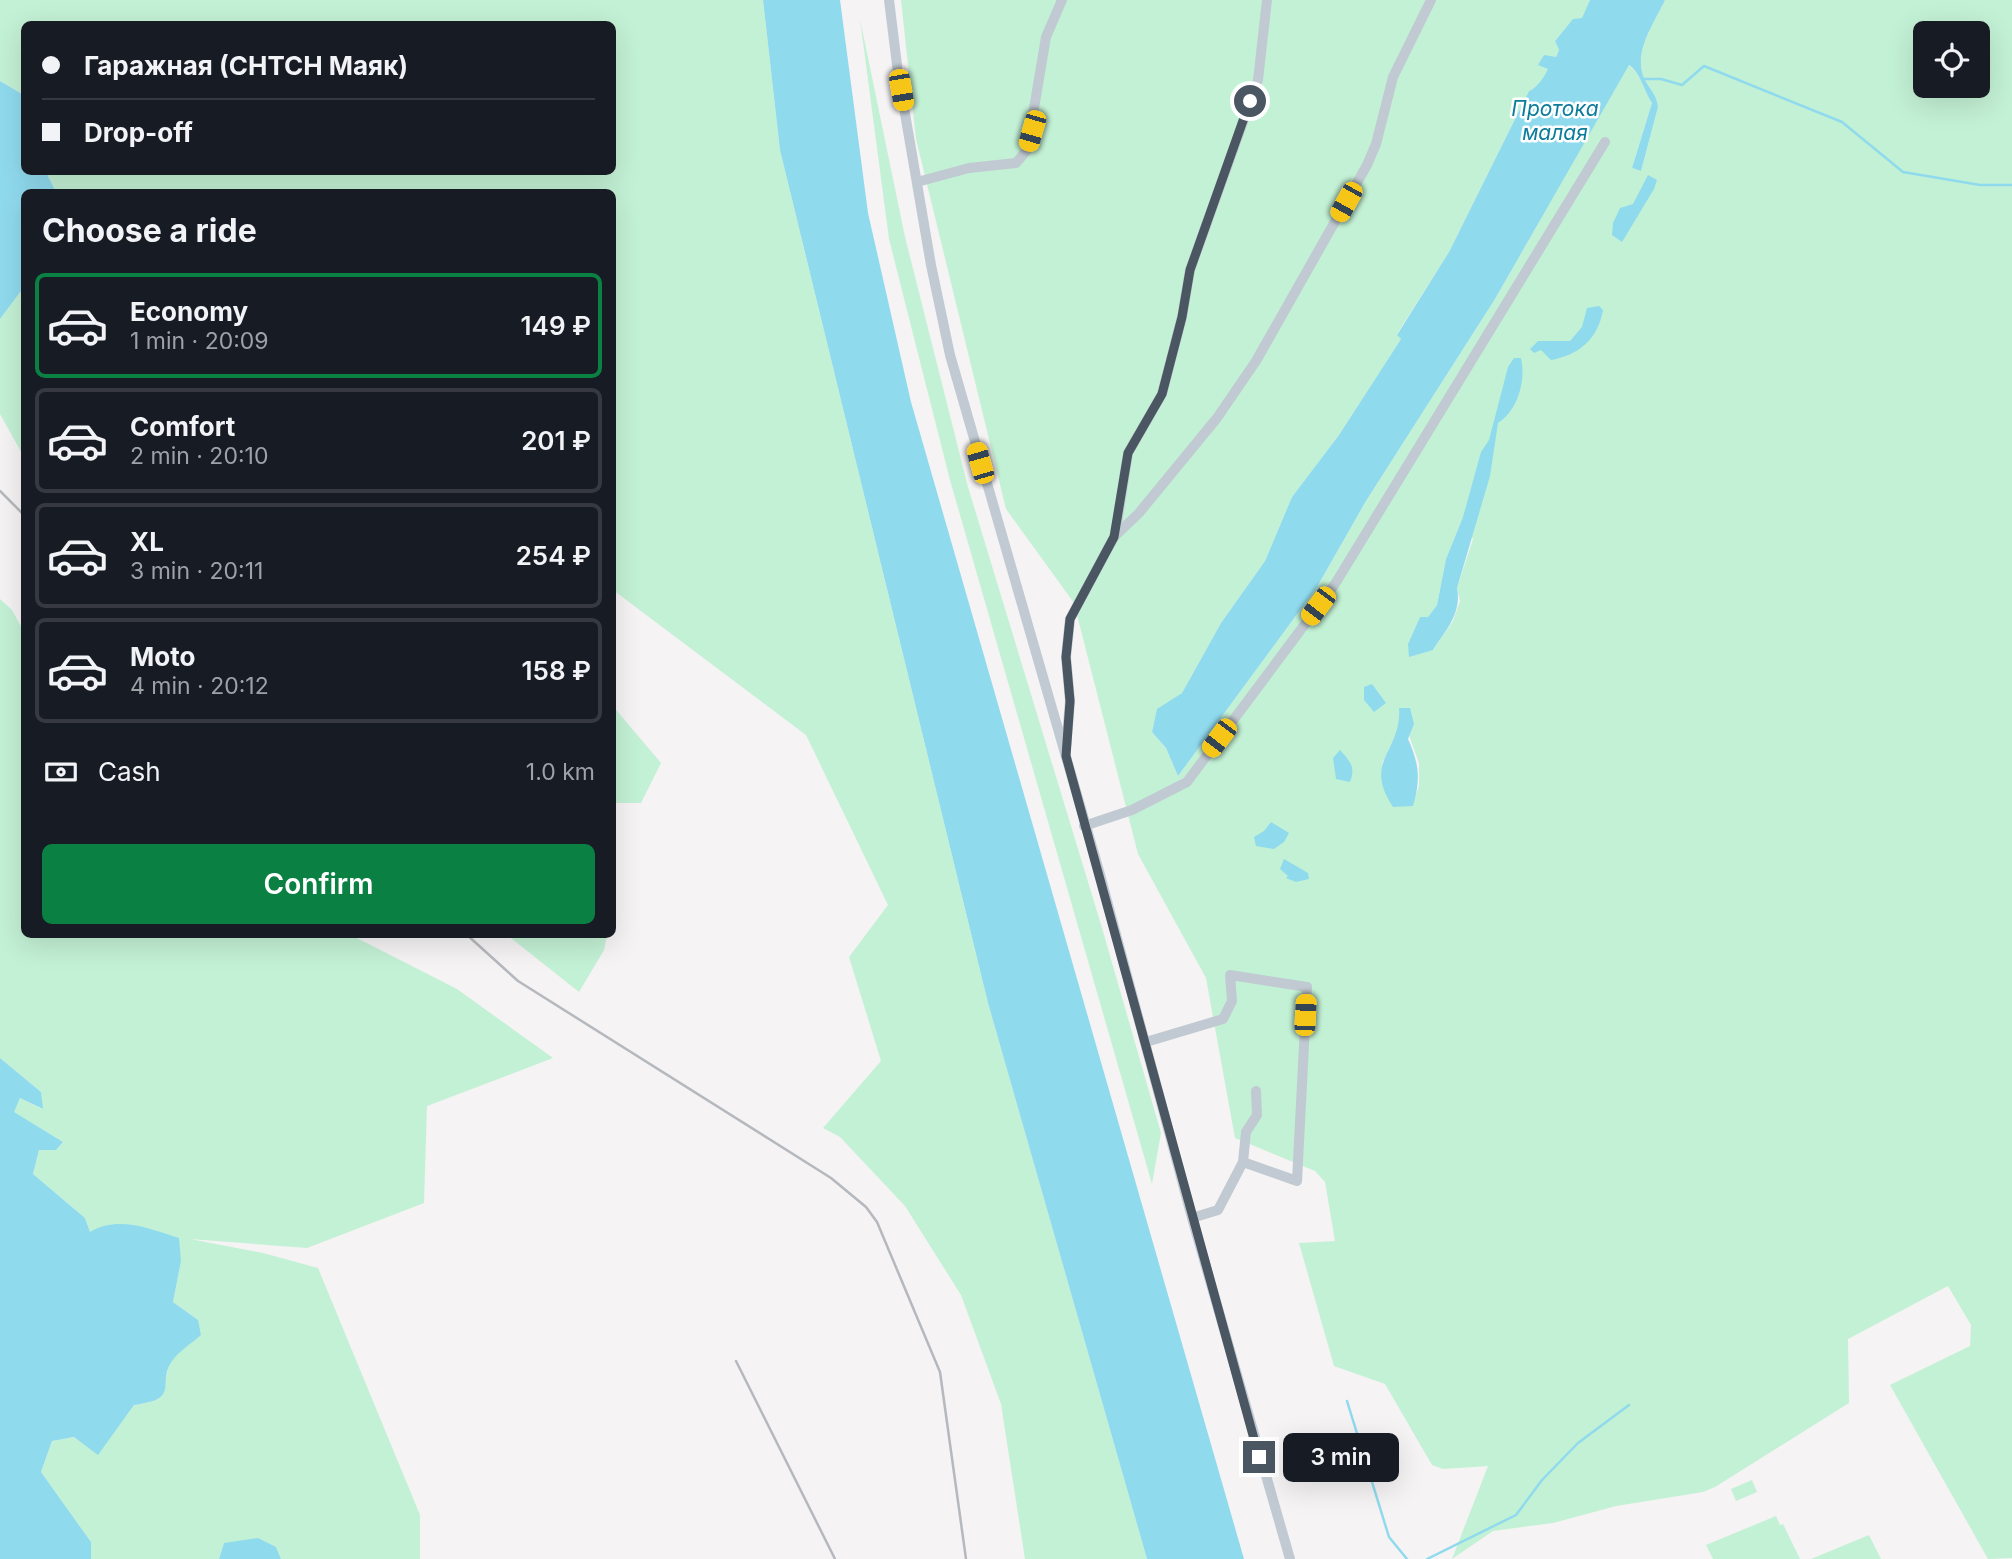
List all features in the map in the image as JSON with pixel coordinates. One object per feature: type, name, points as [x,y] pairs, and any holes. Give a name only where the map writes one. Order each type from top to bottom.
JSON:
[{"type":"street","points":[[889,0],[916,182],[950,355],[1066,756],[1192,1218],[1290,1559]]},
{"type":"street","points":[[916,182],[969,168],[1016,163],[1027,149],[1046,37],[1062,0]]},
{"type":"street","points":[[1114,537],[1128,453],[1162,394],[1182,317],[1190,270],[1258,80],[1267,0]]},
{"type":"street","points":[[1066,756],[1070,701],[1066,657],[1070,619],[1114,537],[1139,513],[1217,418],[1256,361],[1367,165],[1376,144],[1393,76],[1432,0]]},
{"type":"street","points":[[1084,826],[1132,810],[1186,782],[1335,584],[1605,142]]},
{"type":"street","points":[[1146,1042],[1223,1019],[1232,1001],[1230,975],[1307,987],[1297,1181],[1243,1162]]},
{"type":"street","points":[[1192,1218],[1218,1210],[1243,1162],[1246,1132],[1257,1115],[1256,1091]]},
{"type":"green space","points":[[0,0],[763,0],[780,150],[988,1003],[1147,1559],[1025,1559],[1001,1404],[961,1295],[905,1206],[840,1137],[823,1128],[881,1061],[849,957],[888,905],[806,735],[616,592],[616,189],[54,189],[48,175],[616,175],[616,21],[21,21],[21,93],[0,81]]},
{"type":"green space","points":[[901,0],[1590,0],[1582,19],[1573,20],[1555,41],[1559,50],[1554,61],[1543,79],[1529,91],[1449,252],[1397,334],[1401,339],[1339,435],[1292,497],[1265,561],[1221,623],[1182,693],[1157,710],[1152,732],[1166,748],[1178,776],[1317,587],[1366,501],[1495,299],[1628,65],[1639,77],[1652,103],[1632,168],[1641,171],[1658,107],[1644,78],[1641,58],[1646,38],[1665,0],[2012,0],[2012,1558],[1988,1559],[1890,1385],[1970,1346],[1971,1325],[1948,1286],[1848,1339],[1849,1403],[1715,1487],[1703,1492],[1616,1506],[1553,1523],[1493,1531],[1452,1559],[1488,1466],[1443,1469],[1432,1465],[1385,1384],[1334,1366],[1299,1243],[1335,1241],[1325,1182],[1315,1171],[1235,1138],[1206,978],[1138,854],[1074,603],[1006,509],[916,139]],"holes":[[[1463,517],[1473,539],[1457,588],[1460,601],[1453,621],[1433,650],[1408,644],[1420,617],[1428,617],[1437,605],[1446,559]],[[1399,708],[1419,763],[1419,786],[1412,806],[1382,763],[1400,726]]]},
{"type":"green space","points":[[860,19],[905,237],[968,487],[1102,928],[1161,1133],[1152,1184],[950,480],[889,239]]},
{"type":"green space","points":[[21,291],[21,452],[0,414],[0,319]]},
{"type":"green space","points":[[0,599],[12,610],[21,626],[21,938],[357,938],[457,989],[553,1058],[427,1106],[424,1203],[307,1248],[190,1239],[263,1253],[318,1268],[420,1515],[420,1559],[281,1559],[276,1547],[224,1543],[219,1559],[91,1559],[91,1542],[41,1472],[52,1441],[74,1437],[98,1454],[134,1405],[160,1397],[174,1356],[198,1320],[173,1302],[181,1261],[90,1232],[85,1218],[33,1174],[39,1150],[56,1150],[63,1142],[13,1112],[20,1098],[42,1109],[41,1092],[0,1058]]},
{"type":"green space","points":[[616,710],[661,763],[641,803],[616,803]]},
{"type":"green space","points":[[511,938],[606,938],[604,950],[579,992]]},
{"type":"green space","points":[[1752,1480],[1757,1492],[1736,1501],[1731,1489]]},
{"type":"green space","points":[[1776,1516],[1780,1525],[1783,1524],[1800,1559],[1713,1559],[1706,1545]]},
{"type":"green space","points":[[1869,1535],[1881,1559],[1811,1559]]},
{"type":"water","points":[[763,0],[840,0],[868,213],[911,402],[1244,1559],[1147,1559],[988,1003],[780,150]]},
{"type":"water","name":"Протока малая","points":[[1590,0],[1665,0],[1646,38],[1641,58],[1644,78],[1658,107],[1641,171],[1632,168],[1652,103],[1639,77],[1629,65],[1495,299],[1366,501],[1317,587],[1178,776],[1166,748],[1152,732],[1157,709],[1182,693],[1221,623],[1265,561],[1292,497],[1339,435],[1401,339],[1397,335],[1449,252],[1529,91],[1538,85],[1547,72],[1548,69],[1538,65],[1544,55],[1556,57],[1559,50],[1555,41],[1573,19],[1582,18]]},
{"type":"water","points":[[0,81],[21,93],[21,175],[48,175],[54,189],[21,189],[21,291],[0,319]]},
{"type":"water","points":[[1648,175],[1657,180],[1654,189],[1622,242],[1612,235],[1613,223],[1620,208],[1633,204]]},
{"type":"water","points":[[1599,306],[1603,310],[1597,329],[1578,350],[1551,360],[1541,350],[1534,353],[1530,349],[1538,341],[1570,341],[1582,327],[1587,308]]},
{"type":"water","points":[[1514,358],[1521,358],[1519,394],[1511,411],[1498,423],[1490,476],[1457,588],[1455,613],[1433,650],[1409,657],[1408,644],[1420,617],[1428,617],[1437,605],[1446,559],[1463,517],[1481,452],[1489,440],[1508,367]]},
{"type":"water","points":[[1372,684],[1386,703],[1374,712],[1364,700],[1364,687]]},
{"type":"water","points":[[1399,708],[1410,708],[1414,724],[1408,739],[1417,764],[1418,780],[1413,806],[1393,807],[1384,791],[1381,778],[1382,767],[1395,735]]},
{"type":"water","points":[[1340,750],[1351,764],[1350,782],[1336,779],[1333,758]]},
{"type":"water","points":[[1271,822],[1289,833],[1284,842],[1274,849],[1256,846],[1254,837],[1264,831]]},
{"type":"water","points":[[1284,859],[1308,873],[1309,879],[1296,882],[1286,878],[1288,876],[1280,869]]},
{"type":"water","points":[[0,1058],[41,1092],[43,1109],[20,1098],[14,1112],[63,1142],[56,1150],[39,1150],[33,1174],[85,1218],[90,1232],[112,1224],[123,1224],[179,1238],[181,1261],[173,1302],[198,1320],[201,1335],[172,1361],[163,1395],[158,1399],[134,1405],[98,1455],[74,1437],[52,1441],[41,1472],[91,1542],[91,1559],[0,1559]]},
{"type":"water","points":[[258,1538],[276,1547],[281,1559],[219,1559],[224,1543]]},
{"type":"waterway","points":[[1644,79],[1661,79],[1682,85],[1704,66],[1842,122],[1903,172],[1980,185],[2012,185]]},
{"type":"waterway","points":[[1347,1401],[1389,1537],[1407,1559]]},
{"type":"waterway","points":[[1427,1559],[1516,1515],[1542,1480],[1578,1443],[1629,1405]]},
{"type":"railway","points":[[0,491],[21,512]]},
{"type":"railway","points":[[470,938],[518,981],[831,1178],[866,1207],[877,1222],[940,1372],[966,1559]]},
{"type":"railway","points":[[736,1361],[835,1559]]},
{"type":"route","points":[[1250,101],[1190,270],[1182,317],[1162,394],[1128,453],[1114,537],[1109,551],[1070,619],[1066,657],[1070,701],[1066,756],[1259,1457]]}]
